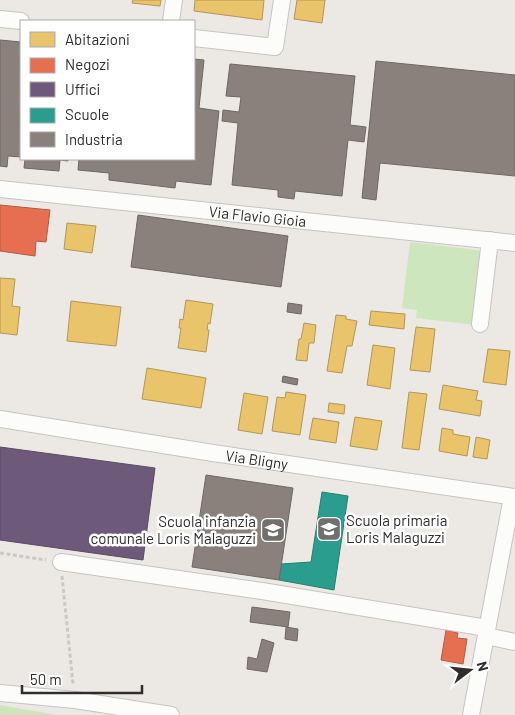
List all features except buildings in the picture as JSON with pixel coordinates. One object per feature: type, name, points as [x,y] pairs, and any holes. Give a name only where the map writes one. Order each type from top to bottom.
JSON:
[{"type":"street","points":[[171,20],[174,0]]},
{"type":"street","points":[[195,38],[275,47],[282,0]]},
{"type":"street","points":[[0,19],[20,21]]},
{"type":"street","name":"Via Flavio Gioia","points":[[0,189],[515,242]]},
{"type":"street","points":[[480,324],[490,240]]},
{"type":"street","name":"Via Bligny","points":[[0,419],[514,497]]},
{"type":"street","points":[[471,715],[514,497]]},
{"type":"street","points":[[61,562],[262,591],[487,632],[515,642]]},
{"type":"street","points":[[0,693],[74,700],[171,715]]},
{"type":"path","points":[[0,553],[61,562],[74,700]]},
{"type":"green space","points":[[410,242],[485,251],[476,325],[416,318],[417,310],[402,308]]},
{"type":"green space","points":[[0,705],[57,715],[0,715]]},
{"type":"place","name":"Scuola primaria Loris Malaguzzi","points":[[329,529]]},
{"type":"place","name":"Scuola infanzia comunale Loris Malaguzzi","points":[[273,530]]}]
